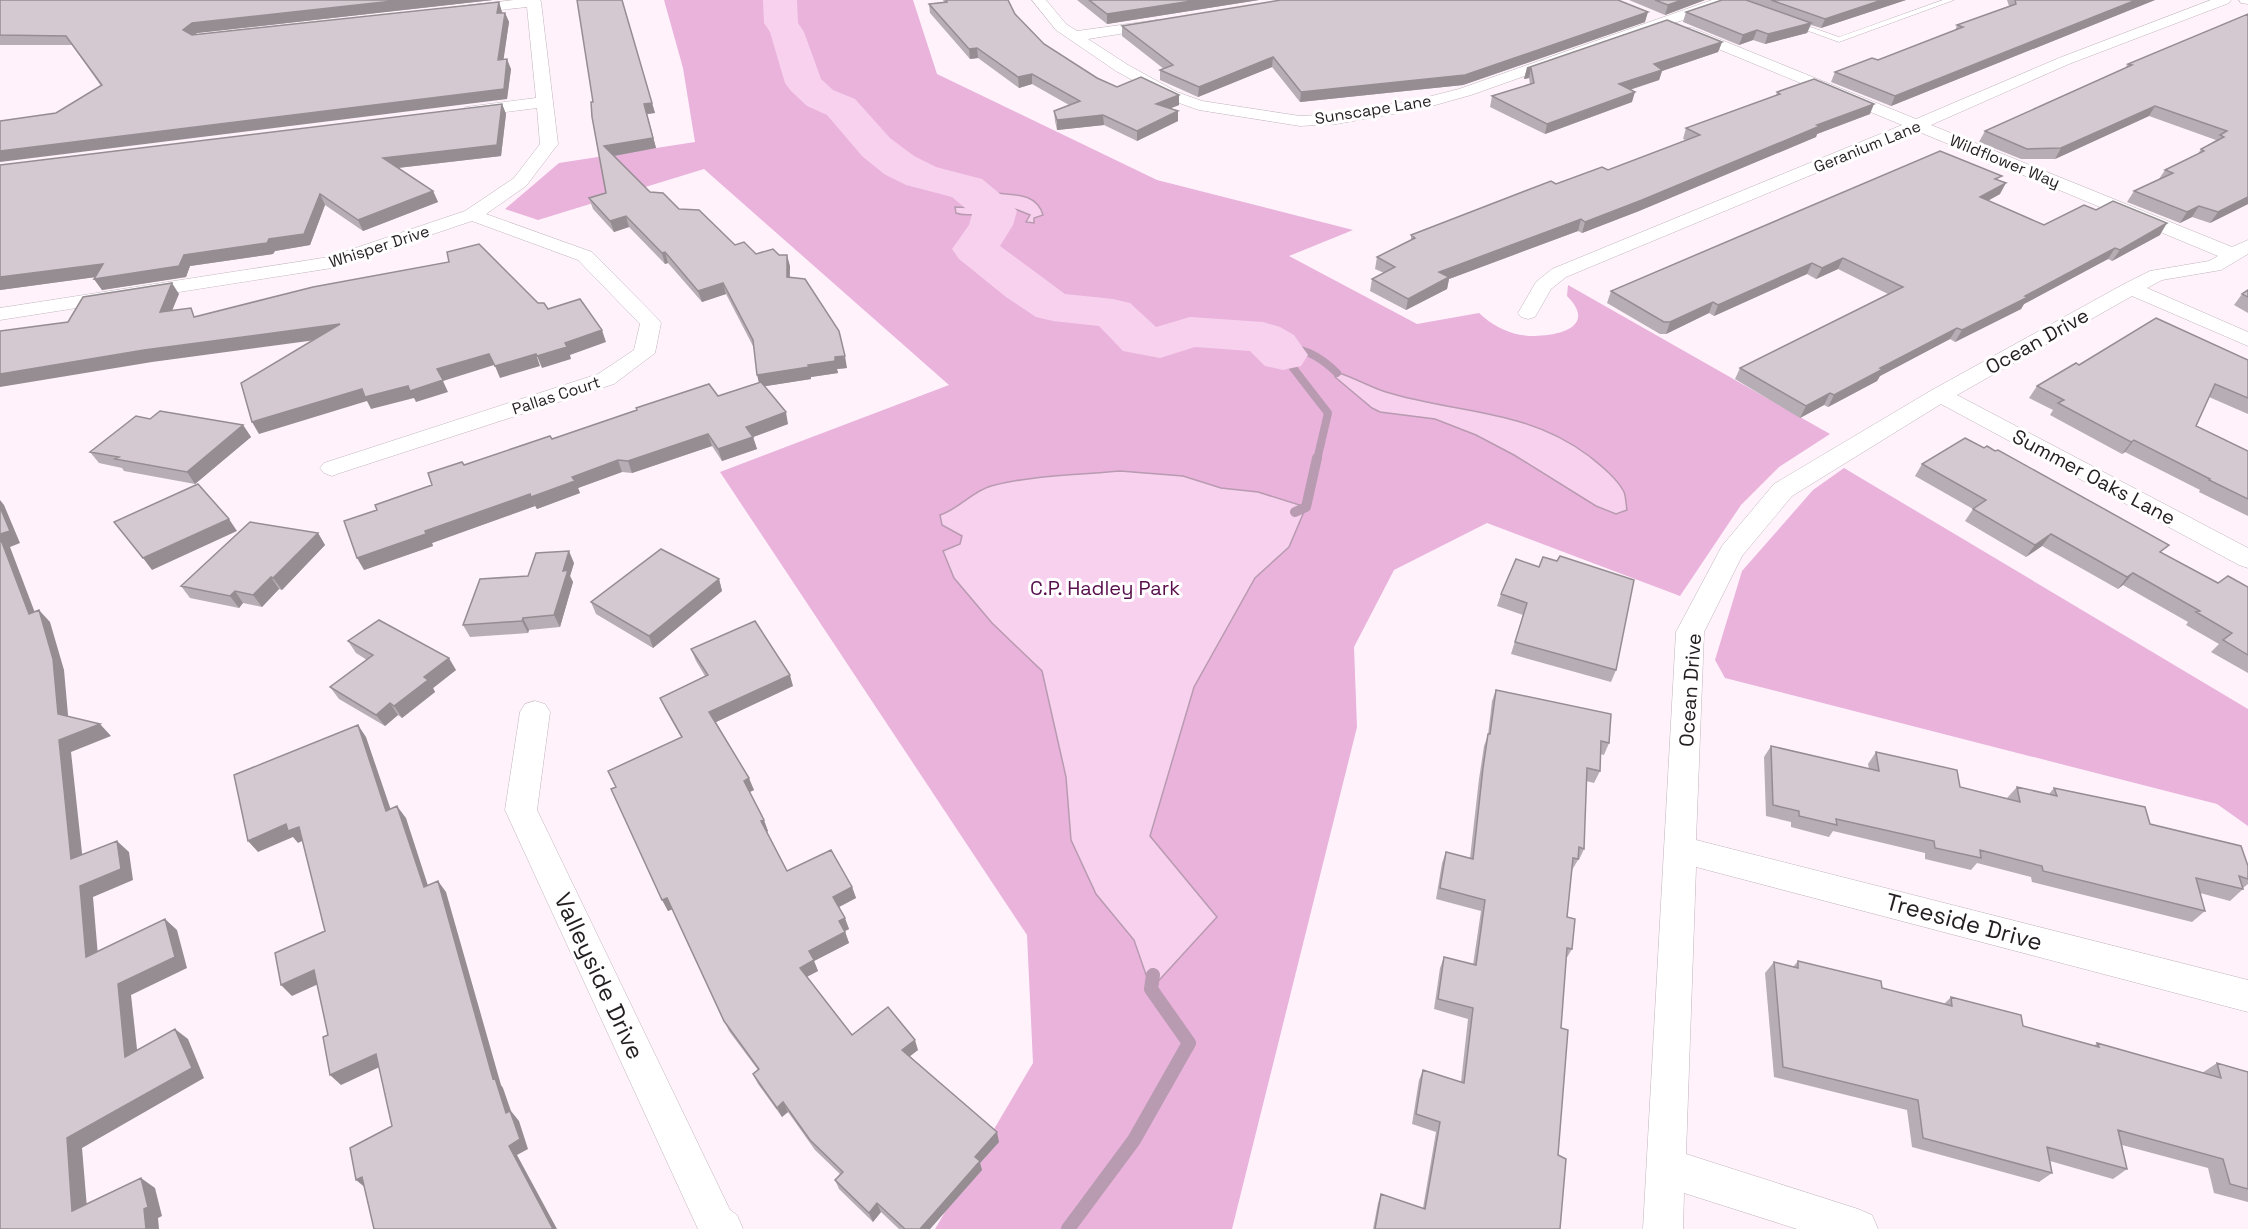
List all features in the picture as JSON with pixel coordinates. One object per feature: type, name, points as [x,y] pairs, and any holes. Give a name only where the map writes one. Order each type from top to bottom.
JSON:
[{"type":"street","name":"Sunscape Lane","points":[[1039,0],[1061,27],[1122,68],[1171,95],[1199,105],[1300,121],[1336,119],[1421,104],[1454,95],[1663,21],[1730,1]]},
{"type":"street","name":"Geranium Lane","points":[[1528,313],[1543,286],[1559,273],[1917,126],[2064,61],[2224,0]]},
{"type":"street","points":[[453,11],[534,1]]},
{"type":"street","name":"Whisper Drive","points":[[0,314],[332,262],[472,215],[520,182],[549,144],[534,1]]},
{"type":"street","name":"Wildflower Way","points":[[1642,13],[1917,126],[2240,250]]},
{"type":"street","points":[[1076,36],[1166,22]]},
{"type":"street","points":[[449,114],[543,102]]},
{"type":"street","name":"Pallas Court","points":[[332,468],[606,379],[644,353],[651,323],[585,256],[472,215]]},
{"type":"street","name":"Ocean Drive","points":[[1663,1229],[1690,632],[1731,552],[1783,490],[1940,396],[2157,275],[2214,266],[2240,250]]},
{"type":"street","points":[[2131,288],[2248,340]]},
{"type":"street","name":"Summer Oaks Lane","points":[[1940,396],[2248,559]]},
{"type":"street","name":"Valleyside Drive","points":[[536,712],[521,810],[716,1224],[723,1229]]},
{"type":"street","name":"Treeside Drive","points":[[1680,849],[2248,996]]},
{"type":"street","points":[[1665,1167],[1858,1229]]},
{"type":"lane","points":[[1783,20],[1839,40],[1950,0]]},
{"type":"green space","name":"C.P. Hadley Park","points":[[664,0],[913,0],[937,74],[1157,180],[1353,230],[1289,256],[1417,324],[1479,313],[1498,327],[1515,334],[1544,336],[1556,334],[1574,325],[1578,317],[1576,308],[1567,296],[1568,285],[1830,434],[1779,467],[1741,505],[1680,596],[1487,523],[1394,570],[1354,647],[1357,727],[1232,1229],[935,1229],[1033,1063],[1027,935],[720,472],[949,385],[704,169],[538,220],[505,209],[559,163],[695,142],[683,68]]},
{"type":"green space","points":[[1844,468],[2248,709],[2248,826],[2217,804],[1725,678],[1715,660],[1742,571],[1813,490]]},
{"type":"shaded area","points":[[988,192],[1028,198],[1034,201],[1043,215],[1034,218],[1034,223],[1026,222],[1030,215],[1010,207],[1002,210],[1002,220],[999,226],[994,228],[991,225],[991,214],[956,213],[955,207],[978,208],[978,196]]},
{"type":"shaded area","points":[[1339,373],[1386,392],[1412,399],[1515,420],[1565,440],[1589,456],[1613,477],[1624,492],[1627,510],[1616,514],[1596,506],[1514,455],[1476,435],[1435,419],[1380,412],[1335,377],[1335,374]]},
{"type":"shaded area","points":[[1120,471],[1183,476],[1221,488],[1258,492],[1306,507],[1289,547],[1255,578],[1194,687],[1150,836],[1217,917],[1151,989],[1134,940],[1096,894],[1071,840],[1066,777],[1042,671],[992,623],[954,578],[943,551],[960,544],[962,536],[942,525],[940,515],[977,492],[1007,482],[1039,477]]},
{"type":"building","points":[[0,0],[402,0],[192,23],[183,30],[192,35],[499,2],[497,13],[505,13],[498,60],[507,59],[504,89],[0,151],[0,121],[56,113],[102,85],[66,36],[0,35]]},
{"type":"building","points":[[577,0],[622,0],[652,103],[644,104],[653,138],[604,146],[650,192],[663,193],[679,209],[699,210],[735,245],[744,242],[756,254],[773,249],[779,255],[787,255],[787,277],[805,279],[839,331],[845,356],[835,357],[835,361],[808,365],[809,367],[757,375],[753,340],[723,283],[698,291],[665,252],[662,253],[626,216],[610,221],[589,198],[606,193],[592,117],[591,102],[593,102]]},
{"type":"building","points":[[946,0],[1008,0],[1015,14],[1044,44],[1097,78],[1117,87],[1141,77],[1179,95],[1156,104],[1178,111],[1137,131],[1103,115],[1057,120],[1054,111],[1080,101],[1032,74],[1018,77],[977,48],[969,49],[929,4],[947,2]]},
{"type":"building","points":[[1089,0],[1198,0],[1107,14]]},
{"type":"building","points":[[1281,0],[1618,0],[1648,12],[1465,75],[1301,92],[1273,57],[1199,87],[1160,70],[1173,65],[1122,26]]},
{"type":"building","points":[[1655,0],[1682,0],[1668,5]]},
{"type":"building","points":[[1722,0],[1746,0],[1811,23],[1768,34],[1757,30],[1743,35],[1686,12]]},
{"type":"building","points":[[1771,0],[1882,0],[1825,19]]},
{"type":"building","points":[[2015,0],[2136,0],[1895,96],[1835,72],[1872,58],[1878,60],[1963,27],[1957,25],[2016,4]]},
{"type":"building","points":[[2248,14],[2248,197],[2218,212],[2199,206],[2187,212],[2134,191],[2173,173],[2165,170],[2204,151],[2201,149],[2224,137],[2220,135],[2227,131],[2155,106],[2061,148],[2027,149],[1985,131],[2132,65],[2128,64]]},
{"type":"building","points":[[1667,20],[1722,42],[1654,64],[1662,70],[1619,84],[1635,92],[1547,124],[1492,96],[1534,83],[1531,68],[1527,68]]},
{"type":"building","points":[[1814,79],[1874,104],[1817,125],[1820,126],[1642,200],[1585,222],[1581,219],[1439,272],[1449,277],[1408,299],[1372,279],[1395,267],[1377,257],[1415,238],[1411,235],[1551,181],[1556,184],[1602,167],[1608,170],[1700,135],[1686,128],[1780,94],[1777,92]]},
{"type":"building","points":[[502,104],[497,145],[383,158],[433,191],[358,220],[320,194],[304,234],[269,239],[267,243],[184,255],[179,266],[94,279],[103,264],[0,277],[0,165]]},
{"type":"building","points":[[1940,151],[2002,176],[1995,179],[2006,183],[1980,197],[2044,225],[2084,205],[2096,210],[2113,201],[2167,223],[2120,250],[2115,248],[2025,296],[2028,297],[1962,330],[1957,328],[1834,395],[1830,393],[1806,406],[1740,368],[1903,287],[1843,258],[1822,268],[1812,263],[1718,305],[1713,302],[1670,322],[1664,322],[1611,291]]},
{"type":"building","points":[[479,244],[538,303],[544,303],[548,309],[580,299],[602,330],[565,343],[567,347],[495,366],[489,354],[437,369],[443,380],[410,391],[408,386],[365,397],[362,389],[252,422],[241,383],[340,324],[144,350],[0,374],[0,331],[68,322],[83,297],[172,283],[160,312],[191,308],[194,317],[313,287],[449,262],[447,252]]},
{"type":"building","points":[[2156,318],[2248,360],[2248,398],[2215,384],[2196,426],[2248,451],[2248,499],[2134,440],[2131,442],[2058,403],[2064,400],[2037,386],[2076,363],[2079,365]]},
{"type":"building","points":[[761,382],[786,412],[746,427],[753,437],[718,449],[708,434],[628,461],[618,460],[572,477],[575,481],[531,497],[530,494],[425,531],[426,534],[357,558],[344,521],[377,510],[375,505],[432,485],[428,473],[462,462],[464,465],[550,436],[552,439],[709,384],[718,396]]},
{"type":"building","points":[[160,411],[243,425],[187,472],[115,459],[119,457],[90,452],[136,416],[150,419]]},
{"type":"building","points":[[1965,438],[1984,448],[1987,446],[1995,451],[1998,450],[2169,545],[2160,552],[2218,583],[2228,576],[2248,587],[2248,655],[2223,640],[2232,633],[2196,612],[2200,611],[2133,573],[2127,577],[2051,534],[2035,545],[1973,509],[1986,500],[1922,464]]},
{"type":"building","points":[[198,484],[229,519],[143,558],[114,522]]},
{"type":"building","points":[[0,507],[10,531],[0,534]]},
{"type":"building","points":[[250,522],[318,533],[253,595],[235,591],[230,596],[181,586]]},
{"type":"building","points":[[0,537],[29,614],[39,610],[53,659],[58,714],[100,724],[59,740],[71,859],[117,841],[121,869],[80,886],[86,957],[165,919],[175,957],[118,984],[125,1057],[175,1029],[192,1068],[67,1138],[72,1211],[141,1178],[148,1207],[144,1209],[146,1229],[0,1229]]},
{"type":"building","points":[[661,549],[719,579],[649,636],[591,602]]},
{"type":"building","points":[[569,551],[563,571],[568,570],[554,615],[523,618],[522,621],[463,625],[480,579],[528,576],[536,553]]},
{"type":"building","points":[[1560,556],[1634,580],[1616,670],[1515,642],[1527,603],[1501,594],[1516,559],[1539,567],[1543,557],[1557,561]]},
{"type":"building","points":[[379,620],[449,658],[424,677],[428,680],[394,706],[390,703],[376,715],[330,687],[373,655],[348,641]]},
{"type":"building","points":[[755,621],[790,675],[709,712],[749,778],[744,781],[764,820],[761,821],[787,871],[831,850],[852,887],[833,897],[845,918],[839,921],[845,932],[809,951],[814,960],[800,968],[852,1035],[888,1007],[915,1040],[902,1050],[997,1132],[975,1157],[980,1161],[920,1229],[905,1229],[877,1203],[869,1213],[835,1180],[843,1172],[810,1140],[783,1102],[777,1108],[753,1074],[759,1069],[724,1021],[667,898],[662,900],[611,789],[616,787],[608,771],[682,737],[660,698],[708,675],[691,649]]},
{"type":"building","points":[[1496,690],[1611,714],[1609,743],[1601,741],[1600,771],[1587,768],[1584,849],[1579,847],[1578,859],[1573,858],[1567,917],[1575,919],[1572,949],[1567,948],[1561,1028],[1568,1030],[1558,1155],[1566,1159],[1560,1229],[1375,1229],[1381,1194],[1425,1209],[1440,1122],[1416,1114],[1423,1070],[1464,1083],[1473,1008],[1438,999],[1444,957],[1476,965],[1485,900],[1440,888],[1446,852],[1473,859],[1483,768]]},
{"type":"building","points":[[358,725],[386,811],[397,806],[424,887],[438,881],[493,1079],[495,1078],[506,1113],[510,1111],[520,1139],[509,1146],[553,1229],[374,1229],[362,1177],[356,1180],[350,1148],[392,1126],[376,1054],[330,1075],[323,1037],[328,1035],[314,970],[281,985],[275,953],[325,931],[299,827],[288,831],[286,824],[248,841],[234,775]]},
{"type":"building","points":[[1771,746],[1879,771],[1876,752],[1957,770],[1960,787],[2020,802],[2017,787],[2057,796],[2054,788],[2145,807],[2150,824],[2241,846],[2248,866],[2248,879],[2239,876],[2243,889],[2196,878],[2205,911],[2043,871],[2042,866],[1980,850],[1981,858],[1935,848],[1934,841],[1836,819],[1837,825],[1799,816],[1799,811],[1773,805]]},
{"type":"building","points":[[1798,961],[1881,981],[1882,988],[1952,1006],[1951,997],[2021,1015],[2023,1026],[2099,1047],[2097,1043],[2221,1078],[2217,1063],[2248,1072],[2248,1189],[2230,1184],[2223,1159],[2118,1130],[2127,1169],[2047,1147],[2052,1173],[1923,1138],[1918,1100],[1783,1067],[1774,962],[1798,968]]},
{"type":"waterway","points":[[780,0],[781,23],[787,32],[804,83],[820,98],[841,107],[876,147],[899,165],[921,176],[967,188],[995,211],[991,225],[975,249],[1023,287],[1053,307],[1113,313],[1141,340],[1160,343],[1190,332],[1263,337],[1276,346],[1283,355]]},
{"type":"waterway","points":[[1276,346],[1309,353],[1324,361],[1337,373]]},
{"type":"waterway","points":[[1283,355],[1328,413],[1317,460]]},
{"type":"waterway","points":[[1295,512],[1306,507],[1317,458]]},
{"type":"waterway","points":[[1068,1229],[1134,1140],[1189,1043],[1151,989],[1153,975]]}]
